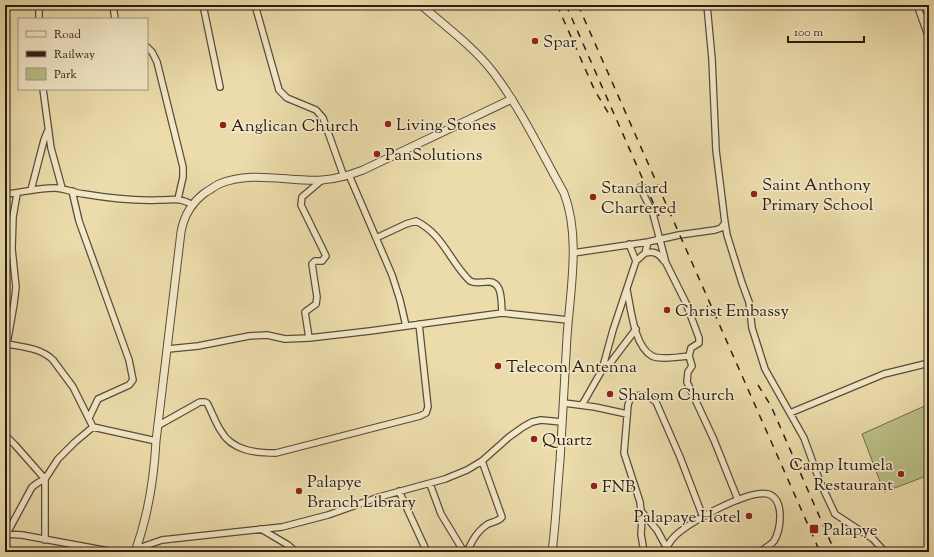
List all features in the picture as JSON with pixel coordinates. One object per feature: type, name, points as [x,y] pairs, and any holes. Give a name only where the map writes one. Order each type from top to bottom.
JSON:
[{"type":"street","points":[[39,5],[39,18]]},
{"type":"street","points":[[113,5],[115,18]]},
{"type":"street","points":[[203,5],[220,87]]},
{"type":"street","points":[[255,5],[279,90],[286,98],[316,110],[323,118],[347,176],[392,275],[406,326]]},
{"type":"street","points":[[707,5],[712,59],[716,150],[725,223],[727,235],[749,302],[752,328],[765,369],[804,438],[820,482],[835,514],[873,539],[885,552]]},
{"type":"street","points":[[917,5],[929,38]]},
{"type":"street","points":[[423,6],[492,70],[512,99],[564,193],[569,208],[572,225],[573,253],[564,404],[552,552]]},
{"type":"street","points":[[148,48],[152,52],[157,62],[183,167],[183,178],[178,199]]},
{"type":"street","points":[[43,90],[48,129],[56,169],[62,188]]},
{"type":"street","points":[[135,550],[143,528],[154,471],[156,441],[181,232],[184,219],[193,205],[202,195],[219,184],[236,179],[254,177],[322,180],[347,176],[363,170],[512,99]]},
{"type":"street","points":[[31,190],[48,129]]},
{"type":"street","points":[[308,338],[305,312],[316,304],[317,298],[312,264],[315,261],[322,261],[326,256],[301,205],[302,197],[322,180]]},
{"type":"street","points":[[640,187],[653,214],[666,263]]},
{"type":"street","points":[[5,194],[17,194],[31,190],[62,188],[81,194],[117,198],[158,200],[178,199],[193,205]]},
{"type":"street","points":[[72,191],[79,221],[133,374],[133,380],[129,384],[98,399],[89,418]]},
{"type":"street","points":[[17,194],[12,249],[16,287],[6,344],[38,350],[49,356],[73,387],[93,427]]},
{"type":"street","points":[[376,238],[416,221],[425,226],[435,233],[470,281],[474,283],[493,282],[498,286],[501,294],[502,313]]},
{"type":"street","points":[[573,253],[661,240],[679,235],[715,230],[721,228],[725,223]]},
{"type":"street","points":[[582,405],[602,370],[613,330],[636,262],[644,253],[648,242]]},
{"type":"street","points":[[629,244],[636,262]]},
{"type":"street","points":[[5,250],[12,249]]},
{"type":"street","points":[[644,253],[656,253],[662,257],[686,303],[699,338],[699,343],[690,348],[689,356],[692,366],[686,376],[738,500]]},
{"type":"street","points":[[627,290],[637,336],[644,349],[653,356],[689,356]]},
{"type":"street","points":[[168,349],[198,346],[249,336],[267,335],[285,339],[308,338],[502,313],[568,320]]},
{"type":"street","points":[[159,425],[200,402],[205,402],[207,403],[221,432],[227,440],[246,451],[276,453],[420,416],[426,413],[428,407],[419,324]]},
{"type":"street","points":[[602,370],[611,362],[636,329]]},
{"type":"street","points":[[790,413],[884,374],[929,363]]},
{"type":"street","points":[[644,552],[641,534],[642,520],[640,502],[624,453],[627,414],[632,396],[647,396],[656,402],[680,457],[703,517]]},
{"type":"street","points":[[564,404],[582,405],[627,414]]},
{"type":"street","points":[[135,550],[162,540],[294,524],[328,515],[399,491],[430,484],[467,470],[482,461],[509,437],[532,422],[541,420],[562,422]]},
{"type":"street","points":[[93,427],[156,441]]},
{"type":"street","points":[[45,540],[45,479],[58,459],[93,427]]},
{"type":"street","points":[[5,435],[45,479]]},
{"type":"street","points":[[467,552],[476,534],[488,525],[500,520],[502,517],[482,461]]},
{"type":"street","points":[[45,479],[32,487],[5,535],[22,535],[114,552]]},
{"type":"street","points":[[430,484],[442,514],[464,552]]},
{"type":"street","points":[[399,491],[427,552]]},
{"type":"street","points":[[667,550],[674,537],[683,529],[703,517],[738,500],[757,494],[770,495],[776,499],[780,508],[780,518],[775,539],[771,544],[759,552]]},
{"type":"street","points":[[641,511],[657,530],[667,550]]},
{"type":"street","points":[[261,528],[288,545],[296,552]]},
{"type":"green space","points":[[929,404],[929,475],[884,492],[862,434]]},
{"type":"railway","points":[[557,5],[595,91],[609,114]]},
{"type":"railway","points":[[566,5],[659,216]]},
{"type":"railway","points":[[578,5],[820,552]]},
{"type":"railway","points":[[758,385],[771,406],[835,552]]},
{"type":"place","name":"Spar","points":[[535,41]]},
{"type":"place","name":"Living Stones","points":[[388,124]]},
{"type":"place","name":"Anglican Church","points":[[223,125]]},
{"type":"place","name":"PanSolutions","points":[[377,154]]},
{"type":"place","name":"Saint Anthony Primary School","points":[[754,194]]},
{"type":"place","name":"Standard Chartered","points":[[593,197]]},
{"type":"place","name":"Christ Embassy","points":[[667,310]]},
{"type":"place","name":"Telecom Antenna","points":[[498,366]]},
{"type":"place","name":"Shalom Church","points":[[610,394]]},
{"type":"place","name":"Quartz","points":[[534,439]]},
{"type":"place","name":"Camp Itumela Restaurant","points":[[901,474]]},
{"type":"place","name":"FNB","points":[[594,486]]},
{"type":"place","name":"Palapye Branch Library","points":[[299,491]]},
{"type":"place","name":"Palapaye Hotel","points":[[749,516]]},
{"type":"place","name":"Palapye","points":[[814,529]]}]
